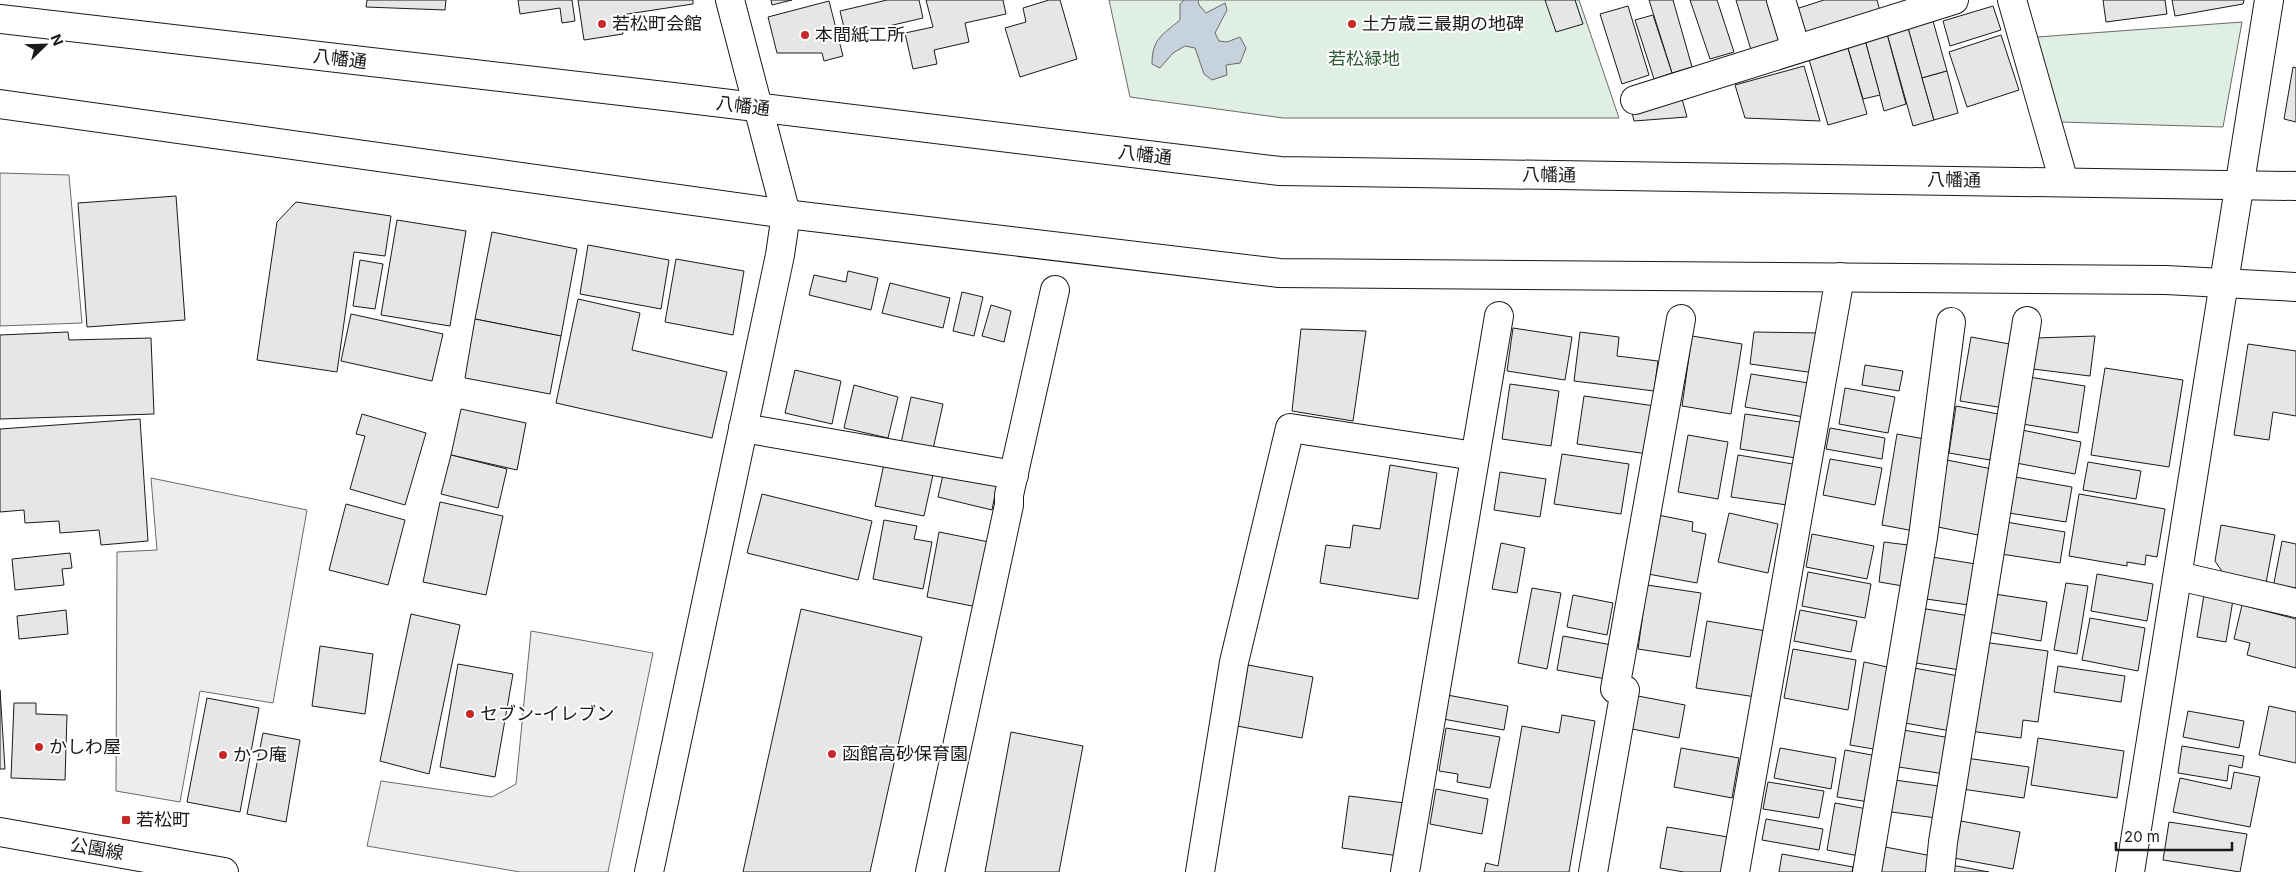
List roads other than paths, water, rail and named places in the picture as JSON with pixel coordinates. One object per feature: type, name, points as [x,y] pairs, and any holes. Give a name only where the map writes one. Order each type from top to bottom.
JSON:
[{"type":"street","points":[[649,872],[780,255],[786,214],[730,0]]},
{"type":"street","points":[[1781,0],[1796,49]]},
{"type":"street","points":[[1635,100],[1954,0]]},
{"type":"street","points":[[2012,0],[2064,182]]},
{"type":"street","points":[[2130,872],[2269,0]]},
{"type":"street","name":"八幡通","points":[[0,19],[1280,171],[2296,186]]},
{"type":"street","points":[[0,104],[786,214],[1279,273],[1840,277],[2225,282],[2296,286]]},
{"type":"street","points":[[1735,872],[1840,277]]},
{"type":"street","points":[[930,872],[1014,475],[1056,290]]},
{"type":"street","points":[[1405,872],[1499,316]]},
{"type":"street","points":[[1593,872],[1625,690],[1615,689],[1681,319]]},
{"type":"street","points":[[1867,872],[1923,537],[1951,322]]},
{"type":"street","points":[[1940,872],[1942,842],[2027,322]]},
{"type":"street","points":[[743,428],[1014,475]]},
{"type":"street","points":[[1200,872],[1234,662],[1290,428],[1475,456]]},
{"type":"street","points":[[2178,576],[2296,603]]},
{"type":"street","name":"公園線","points":[[0,832],[224,872]]},
{"type":"place","name":"若松町会館","points":[[602,24]]},
{"type":"place","name":"土方歳三最期の地碑","points":[[1352,24]]},
{"type":"place","name":"本間紙工所","points":[[805,35]]},
{"type":"place","name":"セブン-イレブン","points":[[470,714]]},
{"type":"place","name":"かしわ屋","points":[[39,747]]},
{"type":"place","name":"函館高砂保育園","points":[[832,754]]},
{"type":"place","name":"かつ庵","points":[[223,755]]},
{"type":"place","name":"若松町","points":[[126,820]]},
{"type":"park label","name":"若松緑地","points":[[1364,59]]}]
